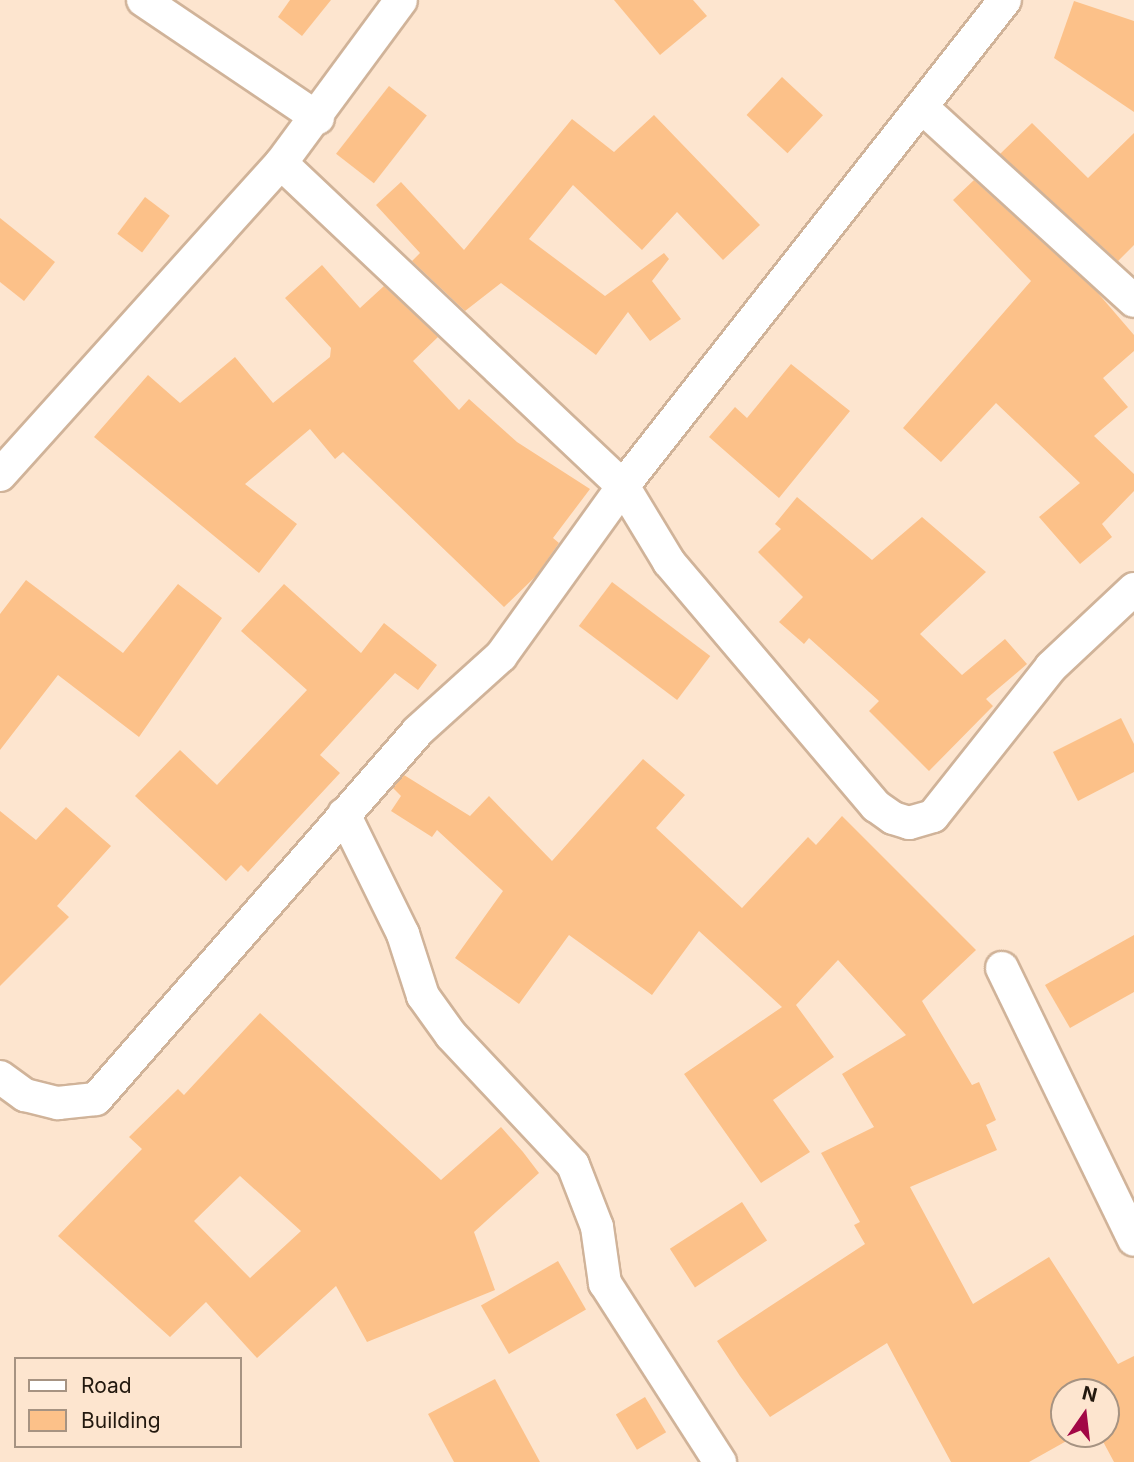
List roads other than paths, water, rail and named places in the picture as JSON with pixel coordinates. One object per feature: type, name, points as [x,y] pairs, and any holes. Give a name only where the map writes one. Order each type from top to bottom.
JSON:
[{"type":"street","points":[[143,0],[318,118]]},
{"type":"street","points":[[0,475],[281,163],[318,118],[401,0]]},
{"type":"street","points":[[0,1077],[25,1095],[58,1103],[96,1099],[418,731],[501,656],[623,486],[925,110],[1006,0]]},
{"type":"street","points":[[925,110],[1134,300]]},
{"type":"street","points":[[281,163],[623,486],[669,562],[867,796],[909,823],[933,816],[1051,667],[1134,589]]},
{"type":"street","points":[[344,814],[403,934],[423,996],[451,1035],[573,1165],[597,1227],[605,1283],[720,1462]]},
{"type":"street","points":[[1002,968],[1134,1240]]}]
